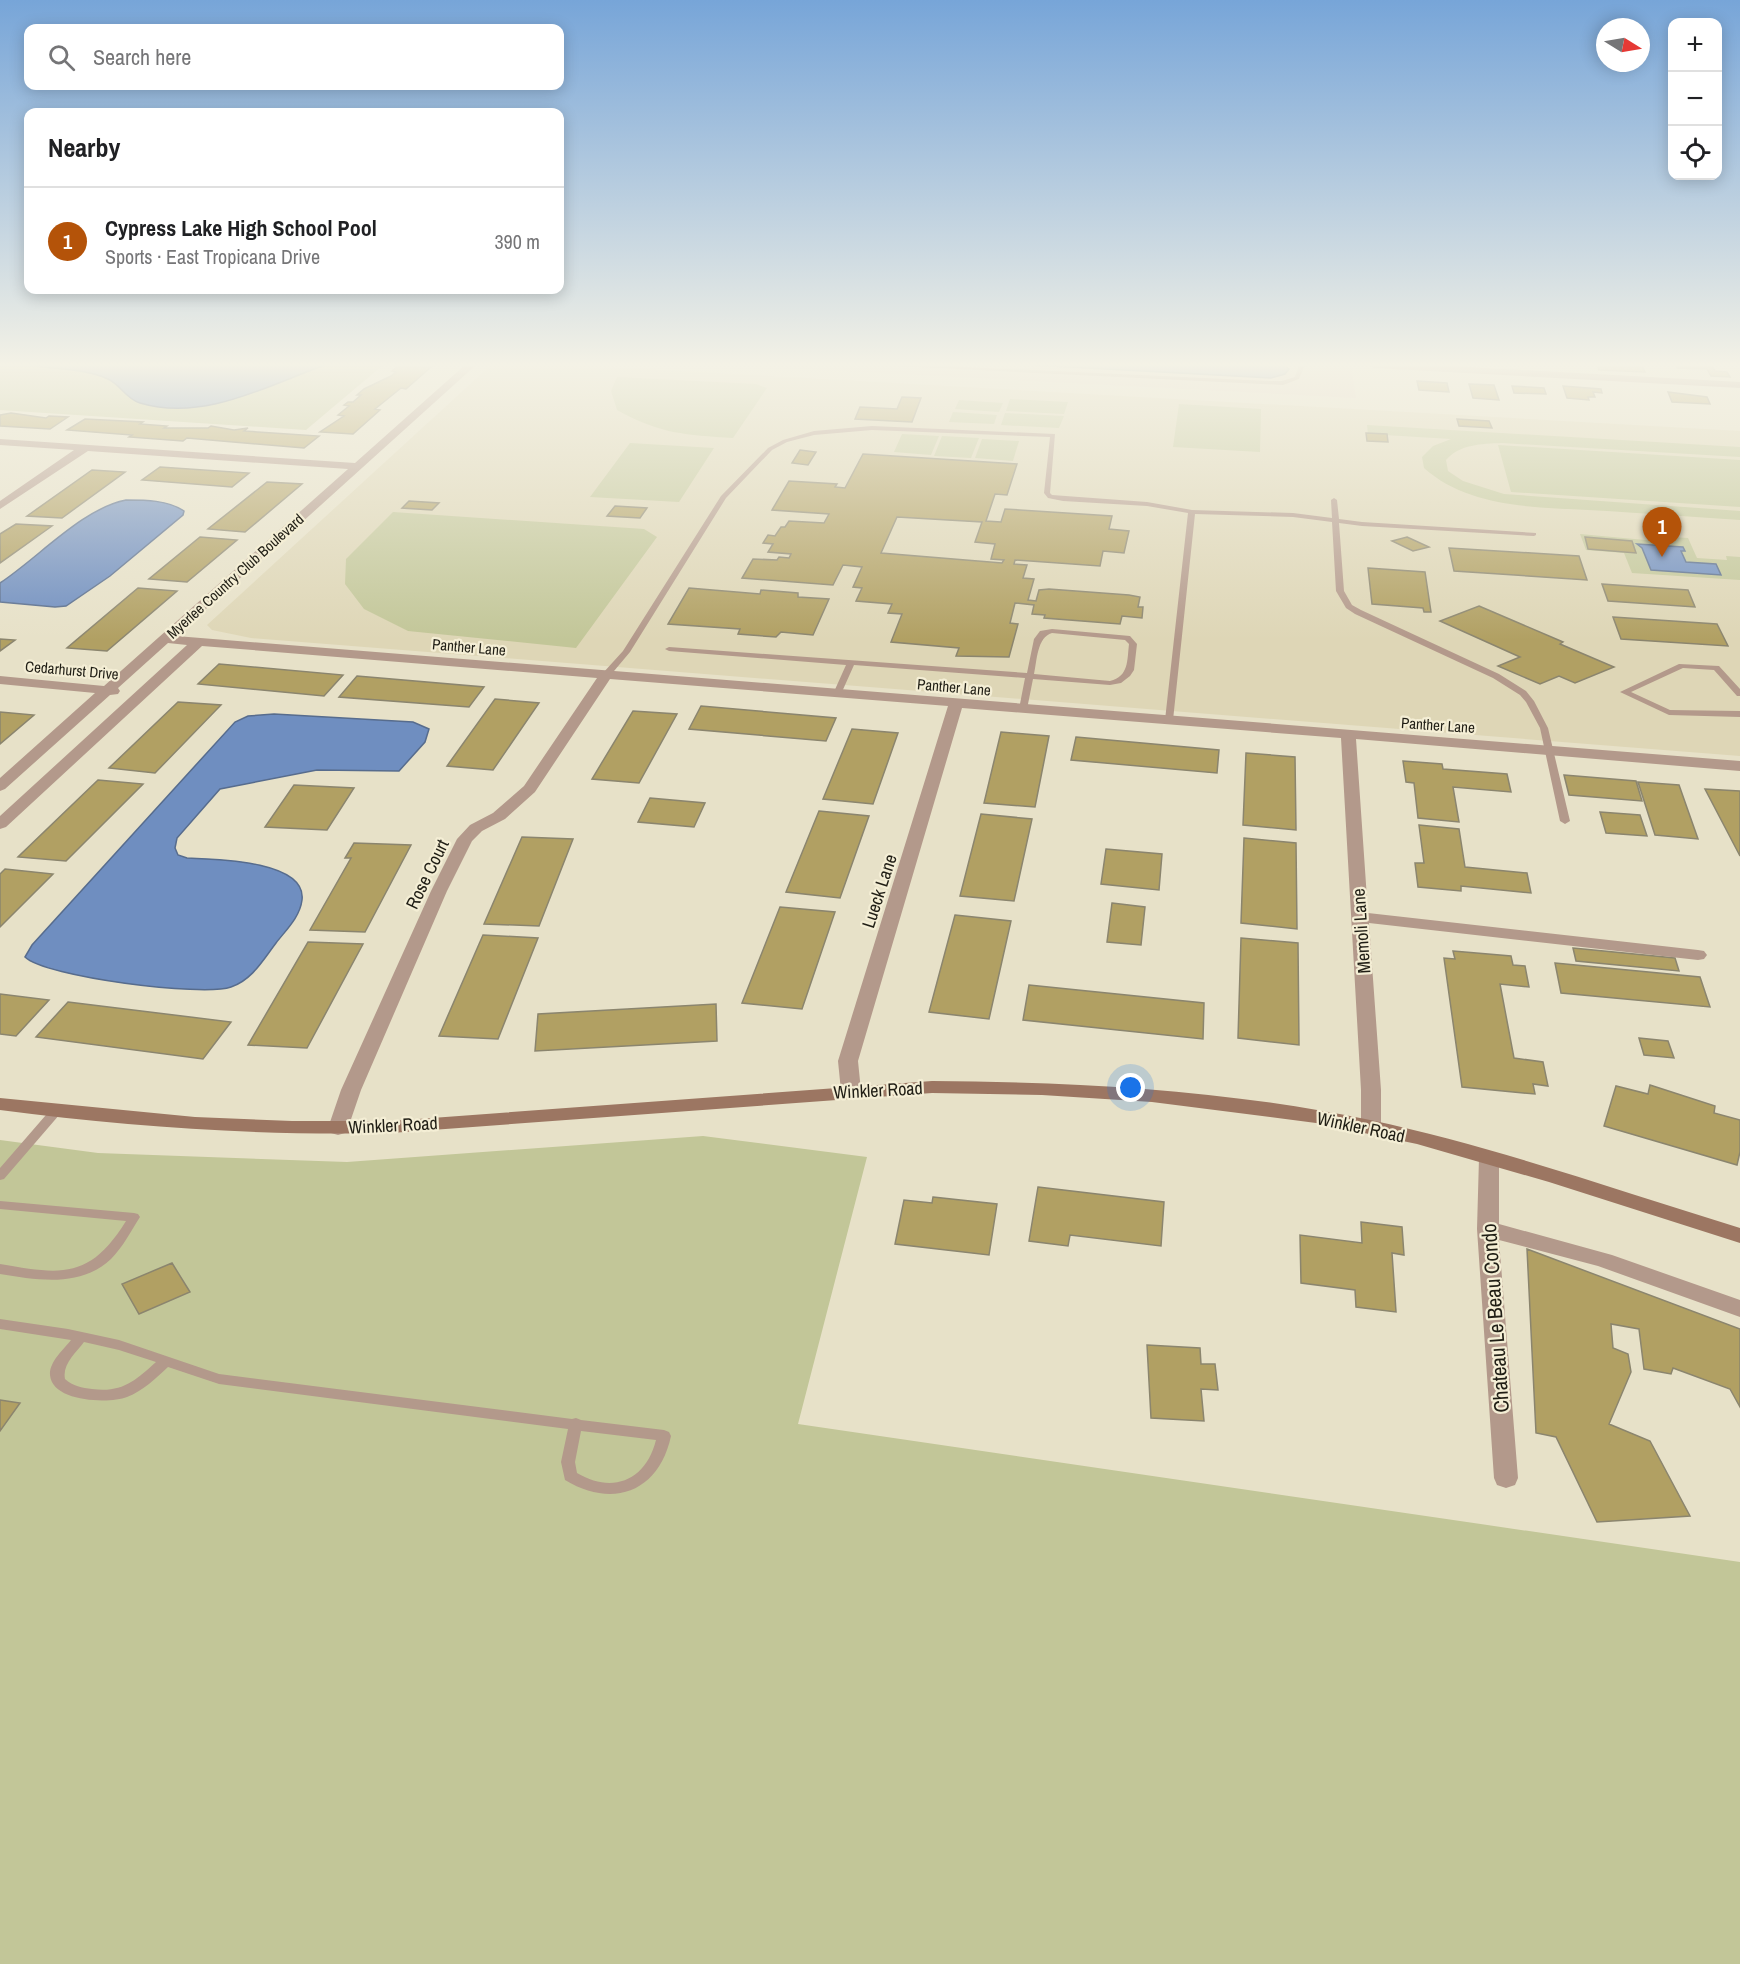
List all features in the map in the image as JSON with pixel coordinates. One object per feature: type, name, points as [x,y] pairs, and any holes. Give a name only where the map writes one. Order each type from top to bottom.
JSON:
[{"type":"street","points":[[0,506],[72,457]]},
{"type":"street","points":[[216,457],[357,466]]},
{"type":"street","name":"Myerlee Country Club Boulevard","points":[[0,786],[368,457]]},
{"type":"street","name":"Panther Lane","points":[[165,639],[1740,766]]},
{"type":"street","name":"Myerlee Country Club Boulevard","points":[[0,824],[196,643]]},
{"type":"street","name":"Rose Court","points":[[338,1128],[351,1090],[434,902],[465,839],[476,828],[499,816],[530,789],[606,675]]},
{"type":"street","name":"Cedarhurst Drive","points":[[0,680],[142,693]]},
{"type":"street","name":"Lueck Lane","points":[[851,1091],[848,1061],[956,703]]},
{"type":"street","name":"Memoli Lane","points":[[1348,735],[1371,1090],[1371,1127]]},
{"type":"street","points":[[1360,917],[1698,955]]},
{"type":"street","name":"Winkler Road","points":[[1,1105],[193,1124],[338,1128],[932,1087],[1012,1087],[1103,1092],[1289,1113],[1371,1127],[1489,1158],[1740,1236]]},
{"type":"street","name":"Chateau Le Beau Condo","points":[[1489,1158],[1488,1229],[1506,1478]]},
{"type":"street","points":[[1488,1229],[1604,1260],[1740,1309]]},
{"type":"lane","points":[[606,675],[626,652],[723,497],[763,457]]},
{"type":"lane","points":[[1051,457],[1047,492],[1050,497],[1147,504],[1192,512],[1293,515],[1534,534]]},
{"type":"lane","points":[[1334,500],[1338,583],[1343,598],[1349,606],[1376,621],[1496,676],[1523,693],[1538,714],[1550,750],[1565,821]]},
{"type":"lane","points":[[1169,720],[1192,512]]},
{"type":"lane","points":[[669,649],[1030,676],[1110,683],[1122,681],[1129,675],[1133,644],[1127,638],[1117,636],[1052,631],[1043,633],[1038,639],[1030,676],[1023,709]]},
{"type":"lane","points":[[837,694],[851,663]]},
{"type":"lane","points":[[1740,694],[1716,668],[1682,666],[1624,692],[1669,712],[1740,714]]},
{"type":"lane","points":[[0,1176],[56,1111]]},
{"type":"lane","points":[[0,1205],[134,1217],[111,1253],[87,1271],[66,1276],[45,1277],[0,1269]]},
{"type":"lane","points":[[0,1324],[81,1337],[135,1350],[194,1373],[219,1379],[576,1423],[664,1436],[656,1461],[636,1482],[616,1489],[598,1490],[582,1485],[570,1476],[568,1462],[576,1423]]},
{"type":"lane","points":[[81,1337],[57,1371],[56,1378],[59,1384],[67,1388],[100,1397],[122,1393],[134,1388],[167,1361]]},
{"type":"shaded area","points":[[391,457],[1740,457],[1740,756],[251,638],[212,630],[207,625]]},
{"type":"green space","points":[[620,457],[708,457],[679,502],[590,497]]},
{"type":"green space","points":[[975,457],[1014,457],[1013,461]]},
{"type":"green space","points":[[1422,457],[1450,457],[1446,460],[1448,471],[1463,481],[1504,494],[1740,511],[1740,520],[1511,504],[1464,492],[1443,482],[1424,468]]},
{"type":"green space","points":[[1501,457],[1686,457],[1740,460],[1740,507],[1511,492]]},
{"type":"green space","points":[[393,512],[644,529],[657,537],[576,648],[408,631],[364,609],[345,584],[346,559]]},
{"type":"green space","points":[[1580,534],[1656,541],[1654,536],[1688,538],[1697,558],[1727,560],[1726,556],[1740,557],[1740,580],[1632,573],[1624,553],[1586,550]]},
{"type":"green space","points":[[703,1136],[867,1157],[798,1424],[1740,1562],[1740,1964],[0,1964],[0,1140],[98,1153],[347,1162]]},
{"type":"water","points":[[126,500],[164,503],[184,511],[183,515],[110,576],[66,606],[0,602],[0,583],[77,523],[110,505]]},
{"type":"water","points":[[1637,544],[1683,547],[1685,551],[1681,551],[1686,562],[1716,564],[1721,575],[1651,570],[1642,548]]},
{"type":"water","points":[[274,714],[413,722],[429,729],[425,742],[399,771],[317,770],[220,789],[177,838],[175,848],[178,855],[187,858],[256,864],[290,877],[300,887],[302,900],[296,918],[262,963],[245,980],[231,987],[215,989],[159,987],[62,972],[25,957],[32,945],[235,722],[248,716]]},
{"type":"building","points":[[796,457],[813,457],[808,465],[792,463]]},
{"type":"building","points":[[862,457],[904,457],[1017,464],[1007,495],[995,494],[986,521],[1001,522],[1005,509],[1112,516],[1109,529],[1129,531],[1124,553],[1103,551],[1100,566],[1015,560],[1014,564],[1027,565],[1023,578],[1034,579],[1028,600],[1036,601],[1039,590],[1049,589],[1129,595],[1140,597],[1138,607],[1143,607],[1142,618],[1122,616],[1120,624],[1044,618],[1045,615],[1032,614],[1034,605],[1015,603],[1010,623],[1018,624],[1009,657],[956,656],[959,648],[891,642],[902,614],[888,613],[892,604],[856,601],[862,588],[853,587],[862,567],[843,565],[833,585],[742,578],[753,559],[789,558],[791,554],[768,552],[773,544],[763,543],[768,535],[775,536],[789,521],[824,523],[829,514],[772,510],[789,481],[837,484],[835,487],[845,488]],"holes":[[[897,517],[982,522],[975,542],[995,544],[991,559],[1004,560],[1002,563],[881,553]]]},
{"type":"building","points":[[160,467],[249,473],[232,487],[142,480]]},
{"type":"building","points":[[92,470],[125,472],[62,518],[27,516]]},
{"type":"building","points":[[267,482],[302,484],[245,532],[208,529]]},
{"type":"building","points":[[409,501],[439,503],[432,510],[402,508]]},
{"type":"building","points":[[615,506],[647,508],[640,518],[607,516]]},
{"type":"building","points":[[16,524],[52,526],[0,563],[0,534]]},
{"type":"building","points":[[200,537],[237,540],[187,582],[149,579]]},
{"type":"building","points":[[1407,537],[1429,547],[1413,551],[1392,541]]},
{"type":"building","points":[[1585,537],[1632,541],[1636,553],[1588,549]]},
{"type":"building","points":[[1449,548],[1579,556],[1587,580],[1454,571]]},
{"type":"building","points":[[1368,568],[1425,572],[1431,612],[1424,612],[1423,608],[1372,604]]},
{"type":"building","points":[[1602,584],[1688,590],[1695,607],[1608,601]]},
{"type":"building","points":[[138,588],[177,591],[107,651],[67,648]]},
{"type":"building","points":[[689,588],[760,594],[761,590],[798,593],[798,597],[829,599],[813,635],[781,632],[776,637],[738,634],[740,629],[668,624]]},
{"type":"building","points":[[1479,606],[1614,667],[1575,683],[1559,676],[1540,684],[1498,666],[1520,657],[1440,621]]},
{"type":"building","points":[[1613,617],[1717,624],[1728,646],[1621,639]]},
{"type":"building","points":[[0,639],[15,640],[0,651]]},
{"type":"building","points":[[219,664],[343,675],[324,696],[198,684]]},
{"type":"building","points":[[357,676],[484,687],[469,707],[339,697]]},
{"type":"building","points":[[495,699],[539,703],[493,770],[447,766]]},
{"type":"building","points":[[178,702],[221,705],[155,773],[109,768]]},
{"type":"building","points":[[701,706],[836,718],[826,741],[689,729]]},
{"type":"building","points":[[633,711],[677,714],[639,783],[592,779]]},
{"type":"building","points":[[0,712],[34,715],[0,744]]},
{"type":"building","points":[[852,729],[898,733],[873,804],[823,799]]},
{"type":"building","points":[[1001,732],[1049,736],[1035,807],[984,803]]},
{"type":"building","points":[[1076,737],[1219,750],[1217,773],[1071,760]]},
{"type":"building","points":[[1246,753],[1295,757],[1296,830],[1243,825]]},
{"type":"building","points":[[1403,761],[1442,764],[1443,769],[1507,774],[1511,792],[1453,787],[1459,822],[1418,818],[1414,783],[1406,782]]},
{"type":"building","points":[[1564,775],[1636,781],[1642,801],[1569,795]]},
{"type":"building","points":[[98,780],[143,784],[66,861],[18,857]]},
{"type":"building","points":[[1638,782],[1679,785],[1698,839],[1655,835]]},
{"type":"building","points":[[294,785],[354,788],[327,830],[265,827]]},
{"type":"building","points":[[1705,789],[1740,791],[1740,856]]},
{"type":"building","points":[[650,798],[705,803],[694,827],[638,822]]},
{"type":"building","points":[[819,811],[869,816],[840,898],[786,892]]},
{"type":"building","points":[[1600,812],[1640,815],[1647,836],[1606,833]]},
{"type":"building","points":[[981,814],[1032,819],[1014,901],[960,896]]},
{"type":"building","points":[[1419,825],[1459,829],[1465,867],[1527,873],[1531,893],[1461,886],[1461,891],[1418,887],[1415,863],[1424,863]]},
{"type":"building","points":[[522,837],[573,839],[539,926],[484,924]]},
{"type":"building","points":[[1244,838],[1296,843],[1297,929],[1241,923]]},
{"type":"building","points":[[354,843],[411,845],[365,932],[310,930],[351,858],[345,858]]},
{"type":"building","points":[[1106,849],[1162,854],[1159,890],[1101,884]]},
{"type":"building","points":[[5,869],[53,874],[0,927],[0,874]]},
{"type":"building","points":[[1112,903],[1145,907],[1141,945],[1107,942]]},
{"type":"building","points":[[780,907],[835,912],[802,1009],[742,1003]]},
{"type":"building","points":[[955,915],[1011,921],[989,1019],[929,1012]]},
{"type":"building","points":[[483,935],[538,938],[498,1039],[439,1036]]},
{"type":"building","points":[[1241,938],[1298,943],[1299,1045],[1238,1038]]},
{"type":"building","points":[[308,942],[363,944],[307,1048],[248,1045]]},
{"type":"building","points":[[1573,948],[1675,958],[1679,971],[1576,961]]},
{"type":"building","points":[[1453,951],[1511,956],[1513,965],[1525,966],[1529,987],[1500,984],[1514,1058],[1543,1062],[1548,1086],[1533,1084],[1535,1094],[1462,1087],[1444,958],[1455,959]]},
{"type":"building","points":[[1555,963],[1700,977],[1710,1007],[1561,993]]},
{"type":"building","points":[[1029,985],[1204,1003],[1203,1039],[1023,1020]]},
{"type":"building","points":[[0,994],[49,1000],[16,1036],[0,1034]]},
{"type":"building","points":[[68,1002],[231,1022],[203,1059],[36,1037]]},
{"type":"building","points":[[716,1004],[717,1041],[535,1051],[538,1014]]},
{"type":"building","points":[[1639,1038],[1668,1041],[1674,1058],[1644,1055]]},
{"type":"building","points":[[1650,1085],[1715,1106],[1714,1113],[1740,1120],[1740,1152],[1737,1165],[1604,1126],[1616,1086],[1648,1094]]},
{"type":"building","points":[[1038,1187],[1164,1202],[1161,1246],[1070,1235],[1068,1246],[1029,1241]]},
{"type":"building","points":[[933,1197],[997,1204],[989,1255],[895,1244],[904,1200],[932,1203]]},
{"type":"building","points":[[1361,1222],[1402,1227],[1404,1255],[1392,1253],[1396,1312],[1356,1307],[1355,1290],[1301,1283],[1300,1235],[1362,1243]]},
{"type":"building","points":[[1527,1249],[1740,1329],[1740,1407],[1730,1389],[1673,1368],[1671,1374],[1644,1369],[1639,1329],[1611,1324],[1613,1348],[1628,1354],[1631,1372],[1609,1424],[1650,1441],[1690,1516],[1597,1522],[1556,1437],[1536,1433]]},
{"type":"building","points":[[172,1263],[190,1292],[139,1314],[122,1284]]},
{"type":"building","points":[[1147,1345],[1200,1348],[1201,1364],[1215,1364],[1218,1390],[1201,1389],[1204,1421],[1151,1418]]},
{"type":"building","points":[[0,1400],[20,1403],[0,1431]]},
{"type":"place","name":"Cypress Lake High School Pool","points":[[1662,557]]}]
